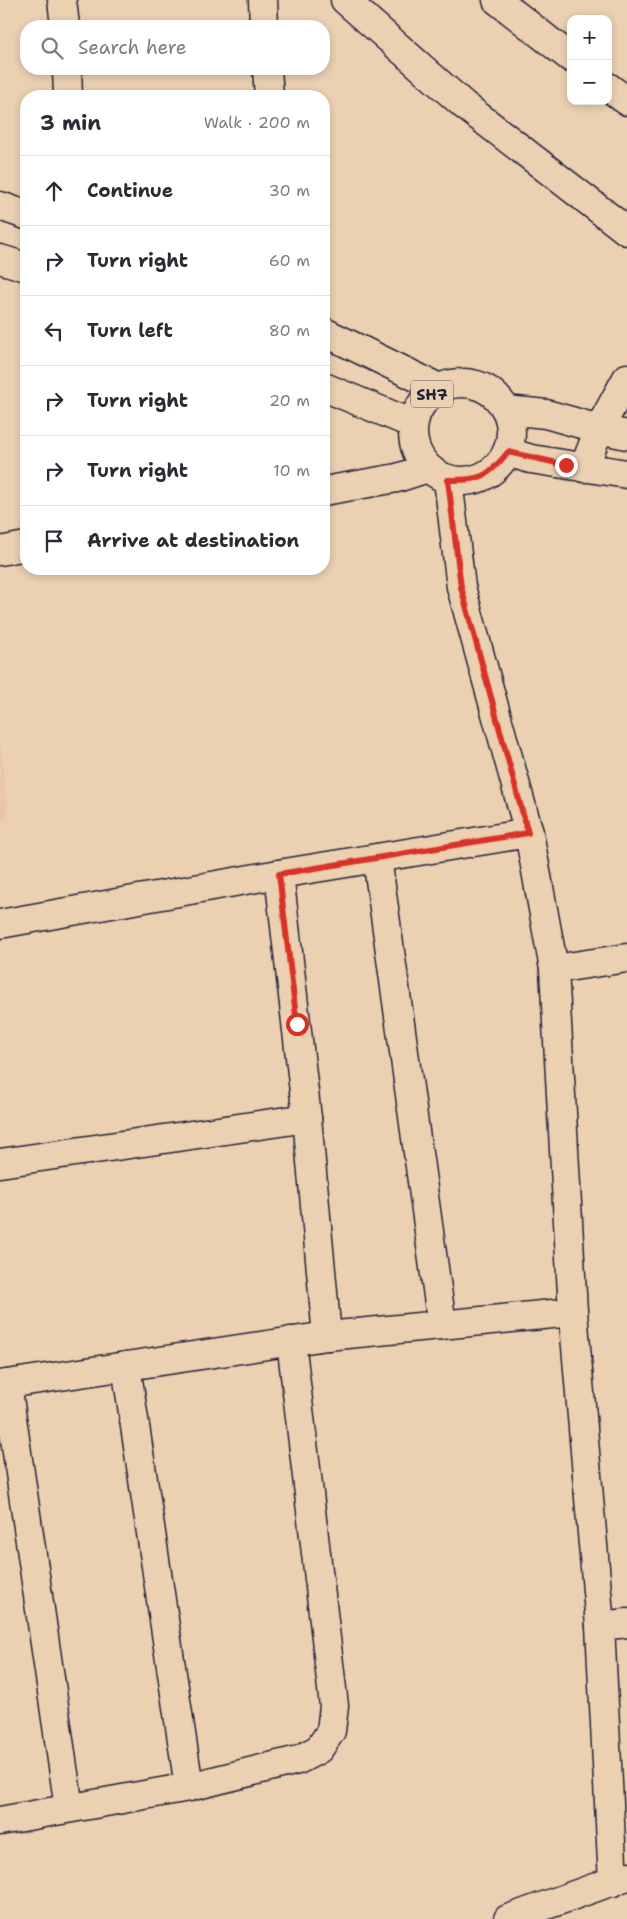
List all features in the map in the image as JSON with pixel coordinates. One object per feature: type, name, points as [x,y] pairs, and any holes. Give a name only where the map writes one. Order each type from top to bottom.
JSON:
[{"type":"street","points":[[62,0],[64,20]]},
{"type":"street","points":[[263,0],[264,20]]},
{"type":"street","points":[[345,0],[464,105],[627,231]]},
{"type":"street","points":[[497,0],[567,55]]},
{"type":"street","points":[[67,75],[68,90]]},
{"type":"street","points":[[267,75],[269,90]]},
{"type":"street","points":[[612,90],[627,101]]},
{"type":"street","points":[[0,206],[20,213]]},
{"type":"street","points":[[0,258],[20,265]]},
{"type":"street","name":"SH7","points":[[330,335],[439,388]]},
{"type":"street","points":[[584,468],[599,429],[627,378]]},
{"type":"street","name":"SH7","points":[[438,474],[415,448],[414,424],[422,403],[439,388],[454,383],[469,383],[484,388],[497,397],[506,410]]},
{"type":"street","name":"SH7","points":[[330,390],[414,424]]},
{"type":"street","points":[[330,490],[397,478],[438,474],[472,481],[493,471],[508,452],[511,438],[511,423],[506,410],[546,414],[627,435]]},
{"type":"street","points":[[508,452],[531,459],[627,474]]},
{"type":"street","points":[[438,474],[461,587],[528,833],[554,969],[573,1312],[620,1879],[508,1919]]},
{"type":"street","points":[[0,551],[20,547]]},
{"type":"street","points":[[0,924],[279,874],[528,833]]},
{"type":"street","points":[[377,858],[442,1325]]},
{"type":"street","points":[[279,874],[308,1118],[327,1336]]},
{"type":"street","points":[[554,969],[627,958]]},
{"type":"street","points":[[0,1163],[308,1118]]},
{"type":"street","points":[[69,1808],[3,1385],[327,1336],[573,1312]]},
{"type":"street","points":[[0,1821],[189,1787],[298,1760],[319,1749],[330,1732],[334,1706],[291,1341]]},
{"type":"street","points":[[126,1366],[189,1787]]},
{"type":"street","points":[[600,1626],[627,1623]]},
{"type":"shaded area","points":[[0,740],[8,819],[0,820]]},
{"type":"route","points":[[297,1024],[279,874],[528,833],[461,587],[448,480],[472,481],[493,471],[508,452],[531,459],[566,465]]}]
